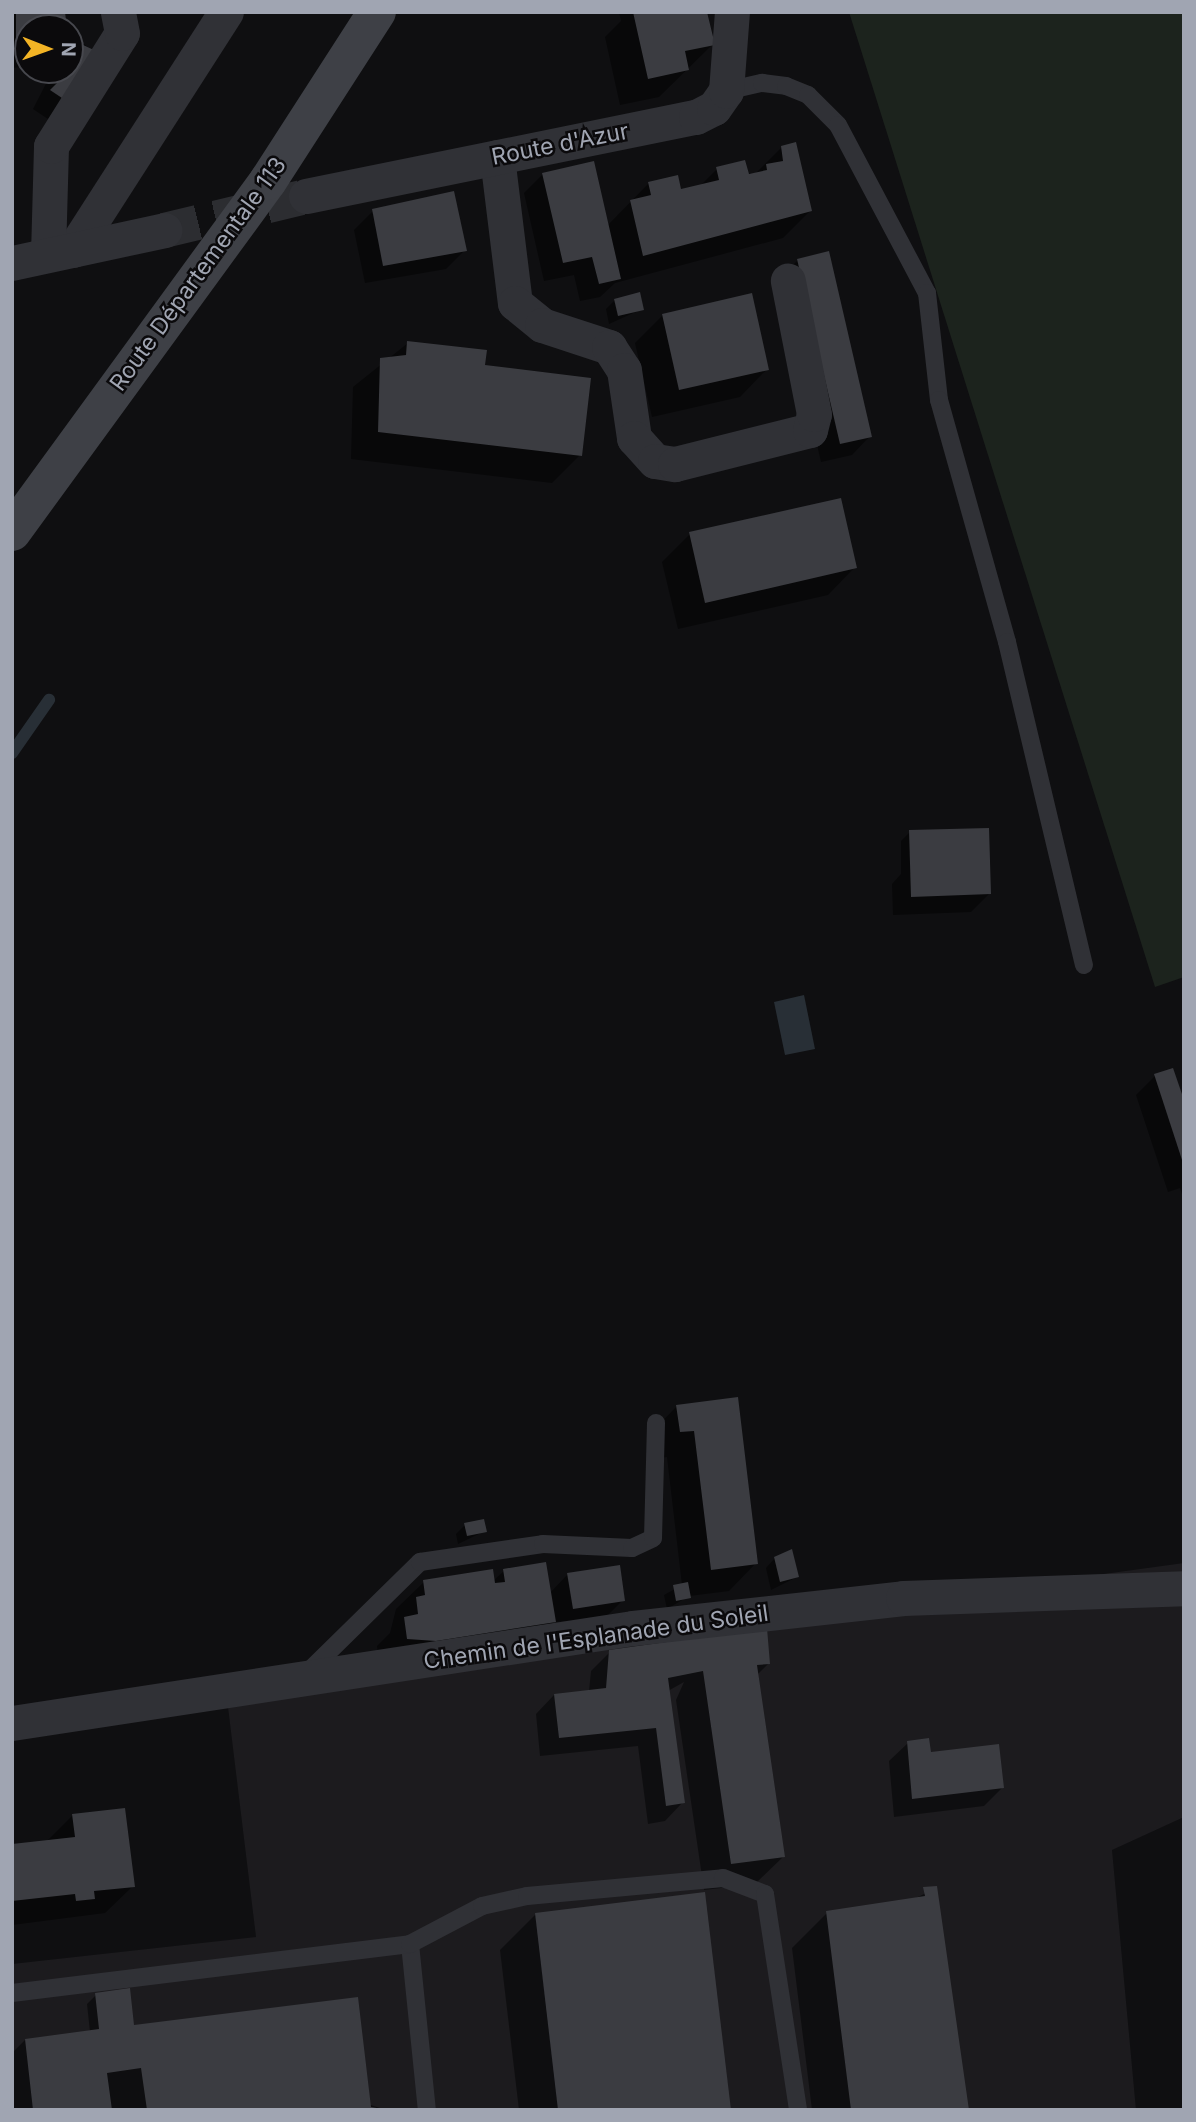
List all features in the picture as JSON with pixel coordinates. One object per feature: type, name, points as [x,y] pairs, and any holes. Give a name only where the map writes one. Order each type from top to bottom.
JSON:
[{"type":"main road","name":"Route Départementale 113","points":[[12,532],[268,181],[377,12]]},
{"type":"street","points":[[60,252],[226,12]]},
{"type":"street","points":[[726,91],[732,12]]},
{"type":"street","points":[[60,252],[51,146],[125,19]]},
{"type":"street","name":"Route d'Azur","points":[[306,196],[696,117],[714,108],[726,91]]},
{"type":"street","points":[[497,156],[515,303],[541,325],[609,347],[624,370],[634,438],[656,461],[675,464],[810,430],[814,414],[788,281]]},
{"type":"street","points":[[12,263],[164,230]]},
{"type":"street","name":"Chemin de l'Esplanade du Soleil","points":[[12,1723],[633,1628],[902,1598],[1184,1588]]},
{"type":"lane","points":[[726,91],[762,83],[786,86],[808,95],[838,125],[927,293],[937,391],[1007,642],[1084,965]]},
{"type":"lane","points":[[302,1679],[420,1562],[543,1544],[632,1548],[653,1538],[656,1423]]},
{"type":"lane","points":[[12,1993],[410,1944],[482,1906],[527,1896],[703,1875],[746,1882],[765,1894],[774,1927],[798,2110]]},
{"type":"lane","points":[[410,1944],[427,2110]]},
{"type":"shaded area","points":[[849,12],[1184,12],[1184,977],[1155,987]]},
{"type":"shaded area","points":[[804,995],[815,1049],[785,1055],[774,1002]]},
{"type":"shaded area","points":[[1184,1563],[1184,1817],[1112,1850],[1136,2110],[12,2110],[12,1964],[256,1937],[228,1707],[544,1651]]},
{"type":"building","points":[[16,12],[65,14],[16,14]]},
{"type":"building","points":[[633,12],[707,12],[715,45],[685,51],[689,70],[648,79]]},
{"type":"building","points":[[84,45],[98,52],[84,75]]},
{"type":"building","points":[[56,84],[79,84],[68,102],[50,90]]},
{"type":"building","points":[[796,142],[812,211],[643,256],[630,200],[651,195],[648,182],[678,175],[681,189],[719,180],[716,167],[745,160],[749,174],[767,170],[766,164],[783,161],[781,146]]},
{"type":"building","points":[[594,161],[621,279],[599,284],[592,257],[563,263],[542,173]]},
{"type":"building","points":[[454,191],[467,251],[383,266],[372,209]]},
{"type":"building","points":[[829,251],[872,437],[840,444],[797,259]]},
{"type":"building","points":[[640,292],[644,310],[618,316],[614,299]]},
{"type":"building","points":[[752,293],[769,370],[679,390],[662,314]]},
{"type":"building","points":[[407,341],[487,350],[485,365],[591,378],[582,456],[378,432],[380,358],[406,355]]},
{"type":"building","points":[[841,498],[857,568],[705,603],[689,532]]},
{"type":"building","points":[[989,828],[991,894],[911,897],[909,830]]},
{"type":"building","points":[[1173,1068],[1184,1100],[1183,1163],[1154,1074]]},
{"type":"building","points":[[738,1397],[758,1564],[711,1570],[694,1431],[680,1432],[676,1405]]},
{"type":"building","points":[[484,1519],[487,1532],[467,1536],[464,1523]]},
{"type":"building","points":[[792,1549],[799,1577],[780,1582],[774,1557]]},
{"type":"building","points":[[546,1562],[556,1622],[436,1641],[407,1639],[404,1617],[418,1614],[416,1597],[425,1595],[423,1580],[493,1569],[495,1583],[505,1582],[503,1569]]},
{"type":"building","points":[[620,1565],[625,1601],[573,1609],[567,1573]]},
{"type":"building","points":[[688,1582],[691,1598],[676,1601],[673,1585]]},
{"type":"building","points":[[767,1628],[770,1664],[757,1665],[785,1857],[731,1864],[703,1671],[668,1678],[685,1803],[666,1806],[656,1728],[559,1738],[554,1694],[606,1688],[609,1650]]},
{"type":"building","points":[[929,1738],[931,1752],[999,1744],[1004,1788],[912,1799],[907,1741]]},
{"type":"building","points":[[125,1808],[135,1887],[94,1891],[95,1899],[76,1901],[75,1894],[12,1901],[12,1844],[75,1837],[72,1814]]},
{"type":"building","points":[[937,1886],[969,2110],[851,2110],[826,1911],[925,1896],[923,1887]]},
{"type":"building","points":[[705,1892],[731,2110],[558,2110],[535,1913]]},
{"type":"building","points":[[130,1988],[134,2025],[358,1997],[371,2107],[388,2110],[147,2110],[141,2068],[107,2073],[112,2110],[33,2110],[25,2039],[99,2029],[95,1993]]},
{"type":"waterway","points":[[12,753],[49,700]]},
{"type":"tunnel","points":[[164,230],[306,196]]}]
